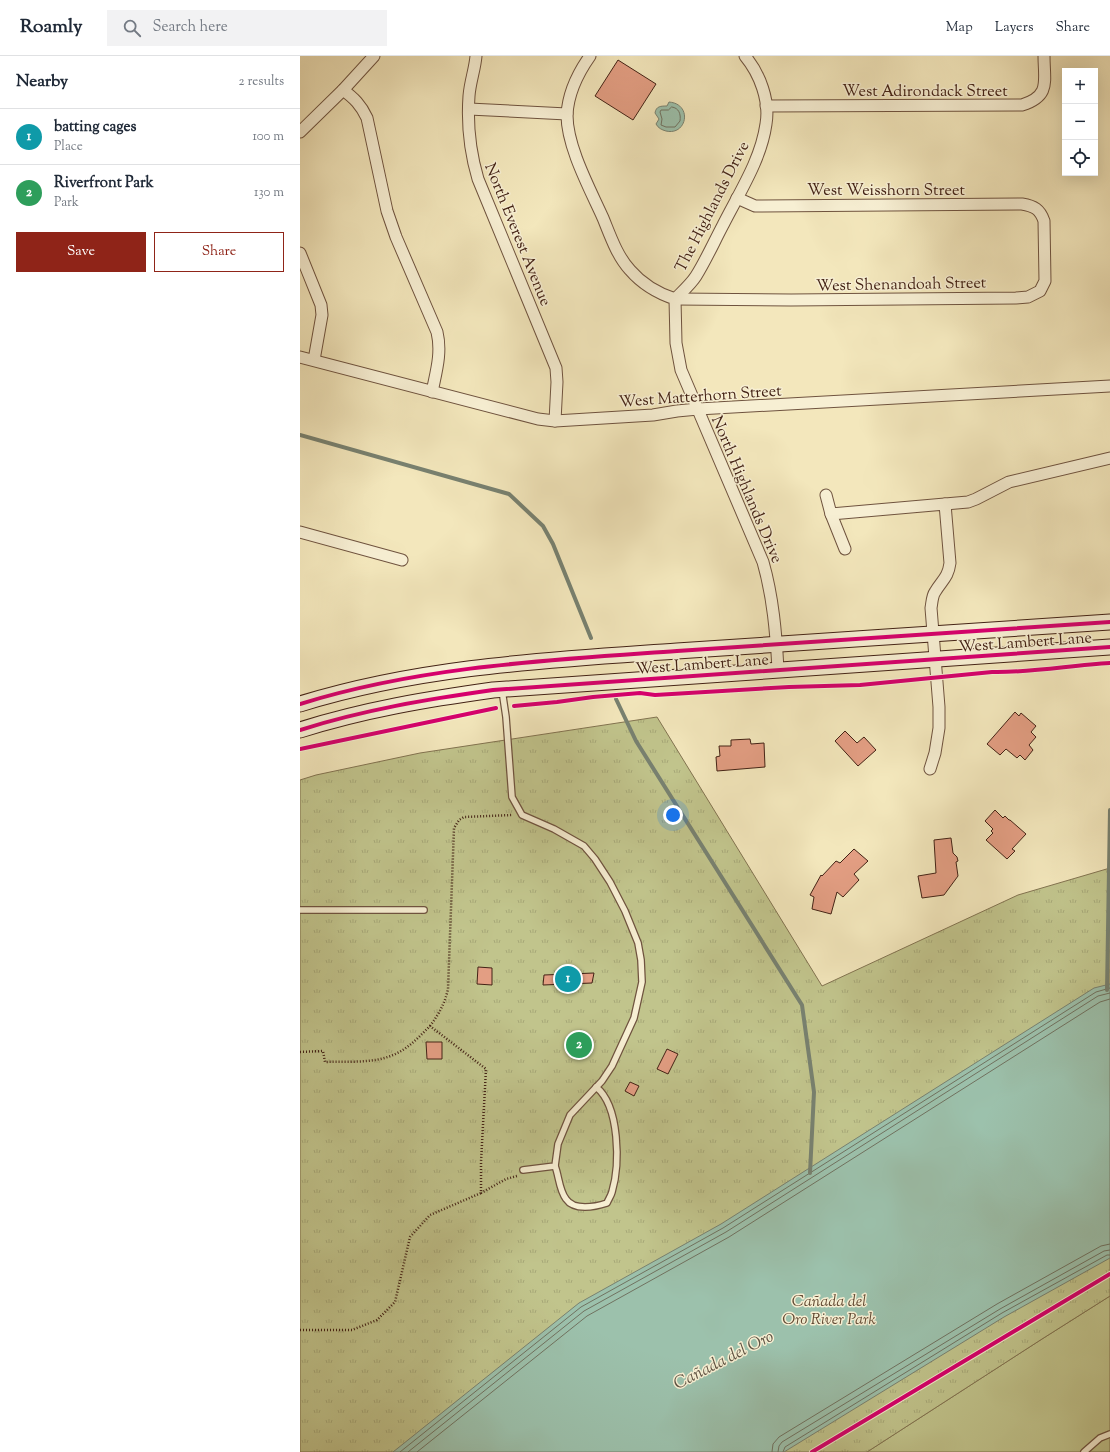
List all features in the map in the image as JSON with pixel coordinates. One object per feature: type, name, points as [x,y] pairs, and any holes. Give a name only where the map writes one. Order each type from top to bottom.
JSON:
[{"type":"main road","name":"West Lambert Lane","points":[[300,704],[393,681],[490,665],[1110,622]]},
{"type":"main road","name":"West Lambert Lane","points":[[300,730],[385,708],[502,689],[1110,647]]},
{"type":"street","points":[[300,132],[343,90],[374,56]]},
{"type":"street","name":"North Everest Avenue","points":[[476,56],[476,64],[472,77],[469,109],[469,138],[472,159],[478,179],[556,368],[557,382],[555,421]]},
{"type":"street","points":[[590,56],[582,67],[572,88],[567,114],[568,126],[574,150],[622,259],[628,268],[637,278],[660,294],[675,299]]},
{"type":"street","name":"The Highlands Drive","points":[[675,299],[695,277],[737,198],[757,157],[763,140],[766,123],[766,106],[763,89],[756,73],[745,56]]},
{"type":"street","name":"West Adirondack Street","points":[[766,106],[1022,105],[1034,102],[1044,89],[1044,56]]},
{"type":"street","points":[[343,90],[356,100],[362,107],[367,118],[387,211],[396,237],[437,332],[440,343],[440,353],[432,392]]},
{"type":"street","points":[[469,109],[567,114]]},
{"type":"street","name":"West Weisshorn Street","points":[[737,198],[755,206],[1022,204],[1037,208]]},
{"type":"street","name":"West Shenandoah Street","points":[[675,299],[798,300],[1028,297],[1040,291],[1045,281],[1044,221],[1042,214],[1037,208]]},
{"type":"street","points":[[300,253],[321,305],[322,315],[314,360]]},
{"type":"street","name":"North Highlands Drive","points":[[675,299],[676,329],[681,370],[763,562],[770,584],[777,644],[778,670]]},
{"type":"street","name":"West Matterhorn Street","points":[[300,357],[538,419],[555,421],[653,415],[698,409],[1110,386]]},
{"type":"street","points":[[831,514],[968,502],[1009,482],[1110,458]]},
{"type":"street","points":[[826,495],[831,514],[845,549]]},
{"type":"street","points":[[930,769],[935,753],[939,728],[936,660],[931,608],[934,592],[946,578],[949,571],[950,563],[946,504]]},
{"type":"street","points":[[300,532],[402,560]]},
{"type":"lane","points":[[502,689],[506,717],[512,797],[522,815],[554,829],[584,846],[595,859],[626,911],[638,943],[642,960],[642,982],[634,1018],[612,1066],[602,1081],[596,1087],[570,1115],[558,1144],[555,1166],[566,1200],[581,1207],[595,1207],[607,1203],[612,1192],[615,1173],[615,1137],[613,1115],[600,1090],[596,1087]]},
{"type":"lane","points":[[300,910],[424,910]]},
{"type":"lane","points":[[523,1170],[555,1166]]},
{"type":"lane","points":[[1084,1452],[1100,1438],[1110,1434]]},
{"type":"path","points":[[300,1052],[324,1051],[325,1062],[370,1061],[393,1055],[414,1043],[430,1026],[442,1008],[448,989],[454,828],[459,820],[464,817],[522,815]]},
{"type":"path","points":[[430,1026],[486,1069],[481,1162],[481,1193]]},
{"type":"path","points":[[300,1330],[352,1330],[377,1320],[395,1302],[410,1237],[430,1215],[481,1193],[506,1179],[523,1174],[523,1170]]},
{"type":"green space","points":[[657,717],[822,986],[1018,895],[1110,868],[1110,1296],[867,1452],[300,1452],[300,780],[316,775],[420,753]]},
{"type":"green space","points":[[1110,1296],[1110,1452],[867,1452],[1042,1339]]},
{"type":"water","points":[[669,102],[677,104],[682,108],[684,113],[683,125],[679,129],[673,131],[663,130],[656,124],[659,119],[655,113],[656,109],[661,106],[667,106]]},
{"type":"water","name":"Cañada del Oro River Park","points":[[1110,984],[1110,1258],[1004,1317],[784,1452],[393,1452],[579,1303],[721,1224],[1094,988]]},
{"type":"building","points":[[618,60],[656,84],[633,120],[595,96]]},
{"type":"building","points":[[1015,712],[1019,716],[1021,713],[1036,726],[1031,732],[1036,737],[1029,745],[1033,750],[1025,760],[1020,755],[1017,758],[1006,749],[1000,755],[987,744]]},
{"type":"building","points":[[845,731],[857,743],[864,737],[876,750],[858,766],[835,741]]},
{"type":"building","points":[[750,739],[751,744],[764,743],[765,767],[717,771],[716,757],[720,756],[719,746],[731,746],[731,740]]},
{"type":"building","points":[[995,810],[1003,818],[1005,816],[1026,834],[1012,849],[1015,851],[1007,859],[986,840],[993,833],[991,831],[993,829],[985,821]]},
{"type":"building","points":[[951,838],[953,853],[957,857],[958,861],[956,862],[958,876],[944,895],[922,898],[918,876],[936,873],[934,840]]},
{"type":"building","points":[[854,849],[868,861],[854,874],[859,880],[843,897],[837,892],[831,914],[812,909],[814,897],[810,895],[821,875],[822,876],[836,861],[840,863]]},
{"type":"building","points":[[478,967],[492,968],[492,985],[477,984]]},
{"type":"building","points":[[594,973],[592,983],[543,985],[544,975]]},
{"type":"building","points":[[426,1042],[442,1042],[442,1059],[427,1059]]},
{"type":"building","points":[[667,1049],[678,1054],[668,1074],[657,1069]]},
{"type":"building","points":[[630,1082],[639,1086],[634,1096],[625,1091]]},
{"type":"waterway","points":[[300,435],[509,494],[543,526],[553,544],[591,638]]},
{"type":"waterway","points":[[616,699],[636,741],[802,1005],[814,1092],[810,1173]]},
{"type":"waterway","points":[[1107,990],[1110,810]]},
{"type":"cycle path","points":[[300,704],[346,691],[393,681],[439,673],[534,662],[1110,622]]},
{"type":"cycle path","points":[[300,730],[396,706],[493,690],[1110,647]]},
{"type":"cycle path","points":[[514,706],[640,693],[655,695],[789,687],[860,685],[992,672],[1022,671],[1110,663]]},
{"type":"cycle path","points":[[300,749],[496,708]]},
{"type":"cycle path","points":[[812,1452],[1110,1274]]},
{"type":"place","name":"batting cages","points":[[568,979]]},
{"type":"place","name":"Riverfront Park","points":[[579,1045]]},
{"type":"water label","name":"Cañada del Oro","points":[[723,1359]]}]
